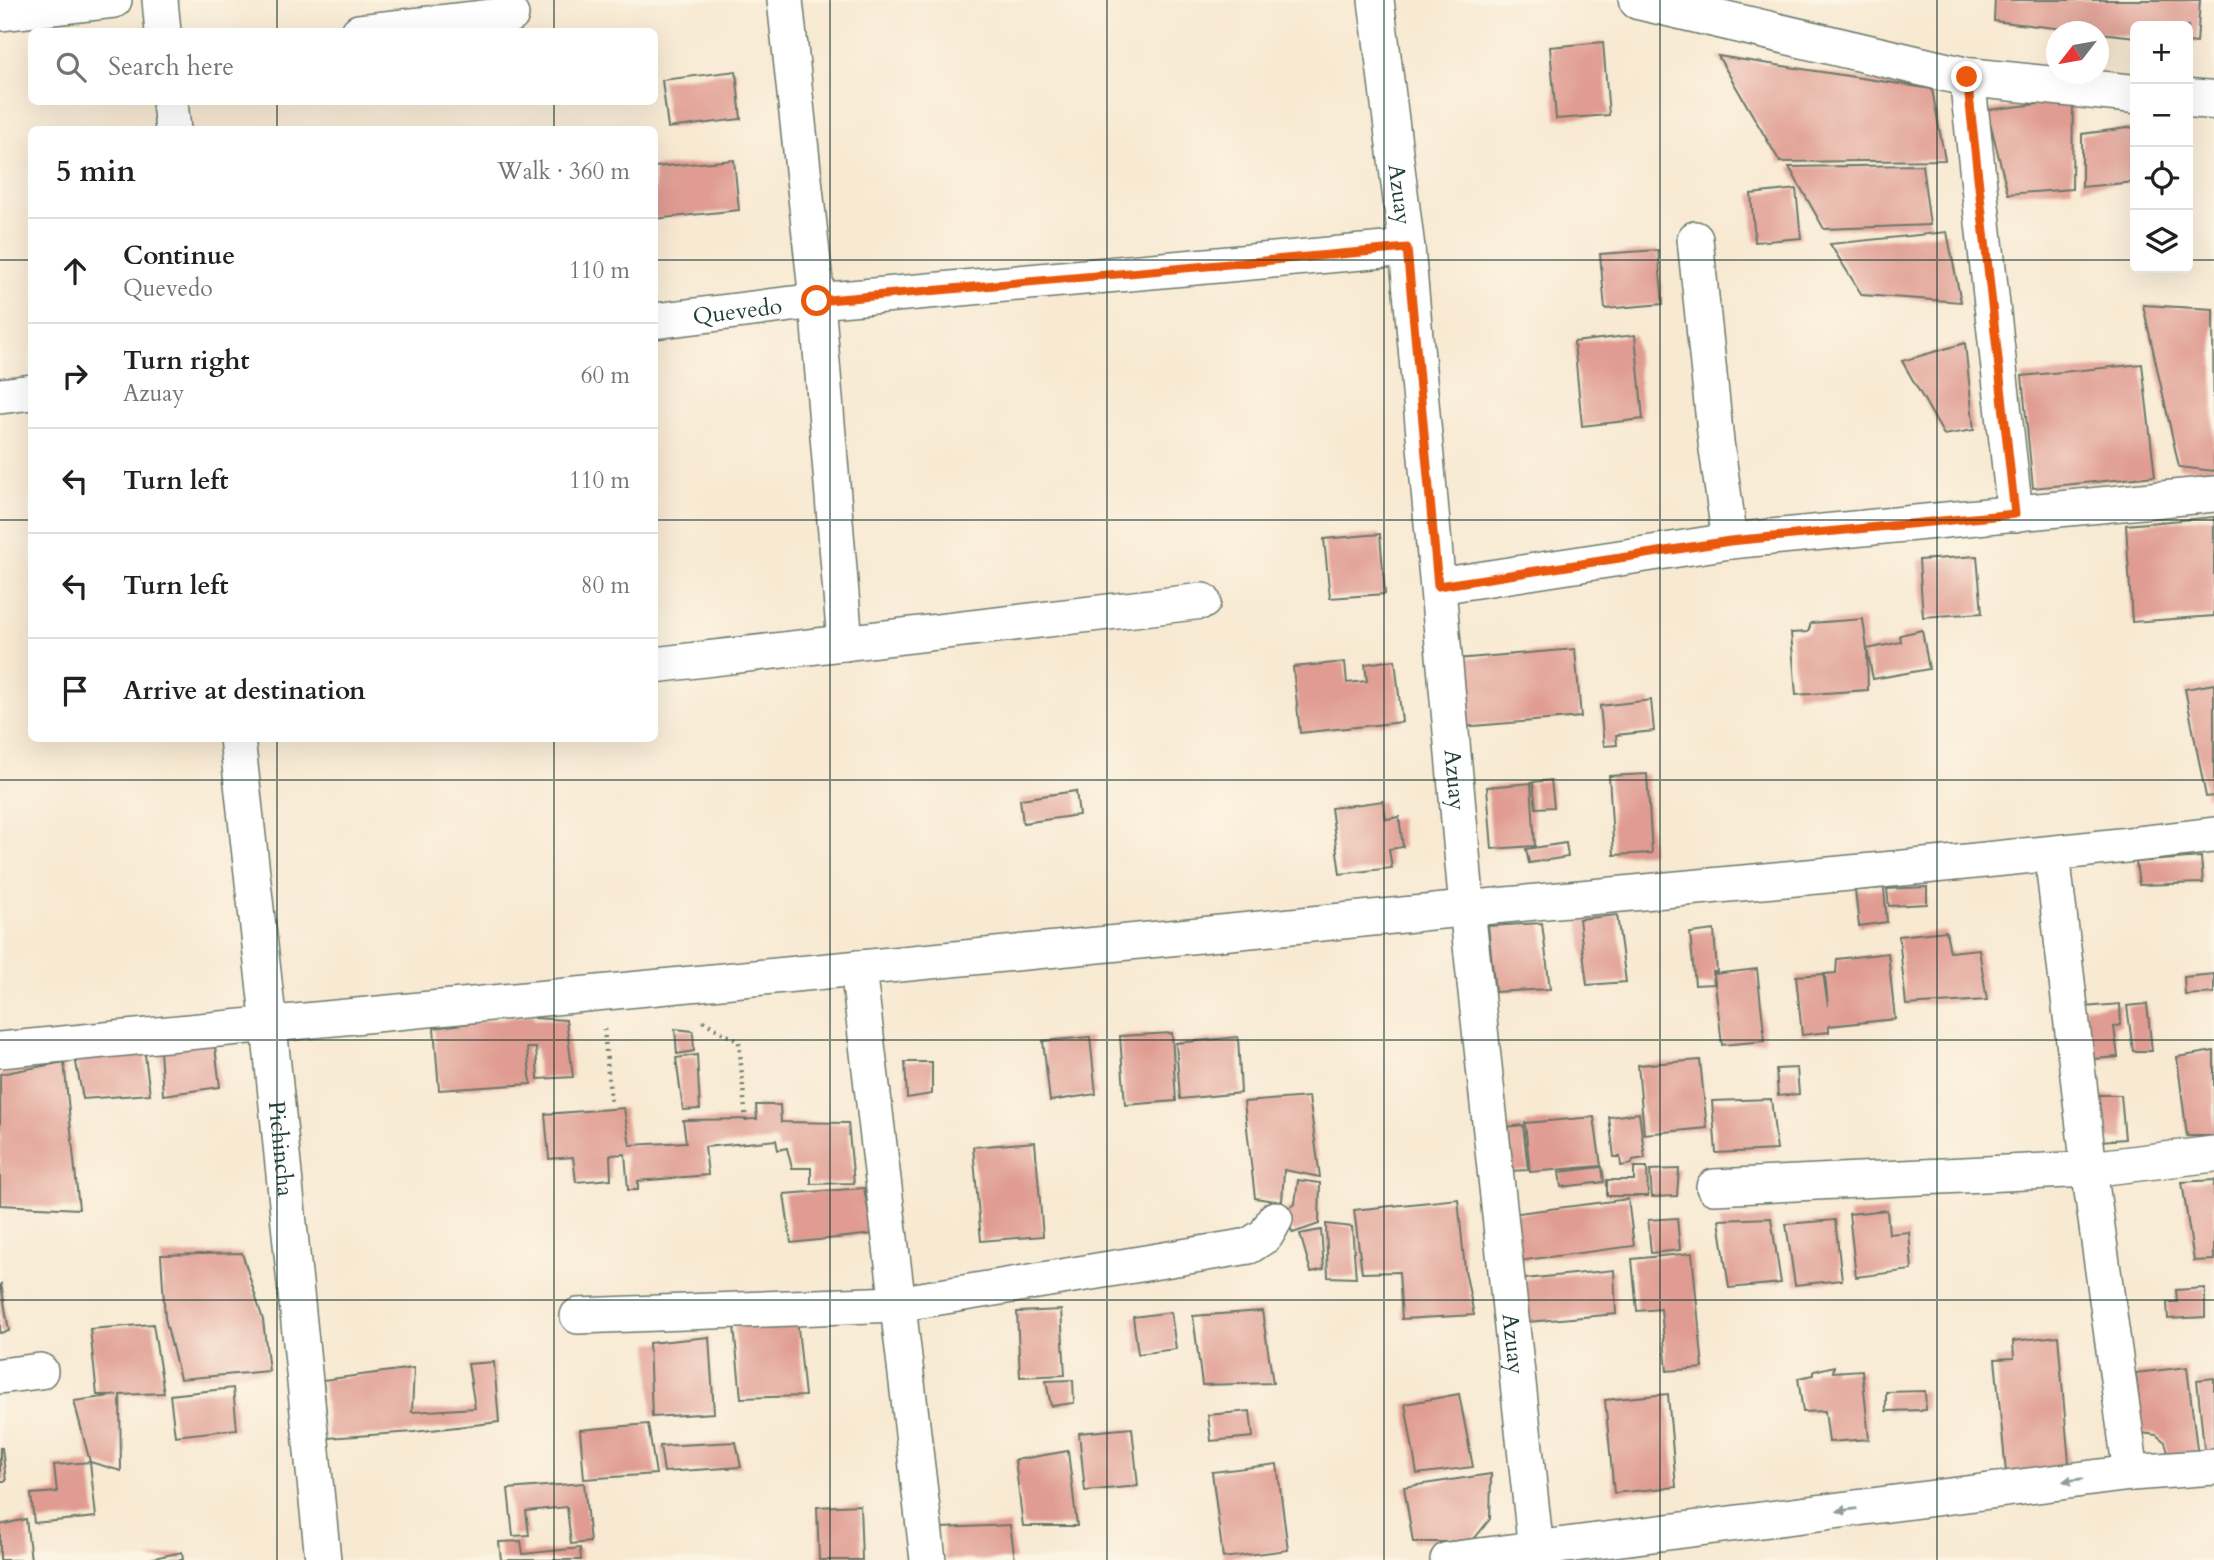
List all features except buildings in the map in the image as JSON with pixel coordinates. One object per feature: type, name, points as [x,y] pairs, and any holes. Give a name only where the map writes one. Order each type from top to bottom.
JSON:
[{"type":"street","points":[[0,13],[114,0]]},
{"type":"street","points":[[160,0],[163,28]]},
{"type":"street","points":[[785,0],[817,301],[845,643]]},
{"type":"street","name":"Azuay","points":[[1376,0],[1407,248],[1467,908],[1536,1555]]},
{"type":"street","points":[[1638,0],[1967,77],[2130,93]]},
{"type":"street","points":[[395,28],[511,15]]},
{"type":"street","points":[[1967,77],[2015,514]]},
{"type":"street","points":[[2193,98],[2214,100]]},
{"type":"street","points":[[170,105],[173,126]]},
{"type":"street","points":[[1695,239],[1716,442],[1730,541]]},
{"type":"street","name":"Quevedo","points":[[658,321],[817,301],[1407,248]]},
{"type":"street","points":[[0,396],[28,392]]},
{"type":"street","points":[[1438,586],[1730,541],[2214,494]]},
{"type":"street","points":[[658,666],[1203,601]]},
{"type":"street","name":"Pichincha","points":[[237,742],[323,1560]]},
{"type":"street","points":[[0,1050],[2052,854],[2214,835]]},
{"type":"street","points":[[2052,854],[2089,1170],[2131,1473]]},
{"type":"street","points":[[858,968],[928,1560]]},
{"type":"street","points":[[1714,1187],[2089,1170],[2214,1154]]},
{"type":"street","points":[[578,1316],[897,1304],[1249,1246],[1266,1235],[1275,1219]]},
{"type":"street","points":[[0,1376],[40,1371]]},
{"type":"street","points":[[1448,1560],[1536,1555],[2131,1473],[2214,1467]]},
{"type":"path","points":[[695,984],[700,1020],[739,1042],[746,1121]]},
{"type":"path","points":[[600,994],[611,1104]]},
{"type":"route","points":[[817,301],[1407,248],[1438,586],[1730,541],[2015,514],[1967,77]]}]
